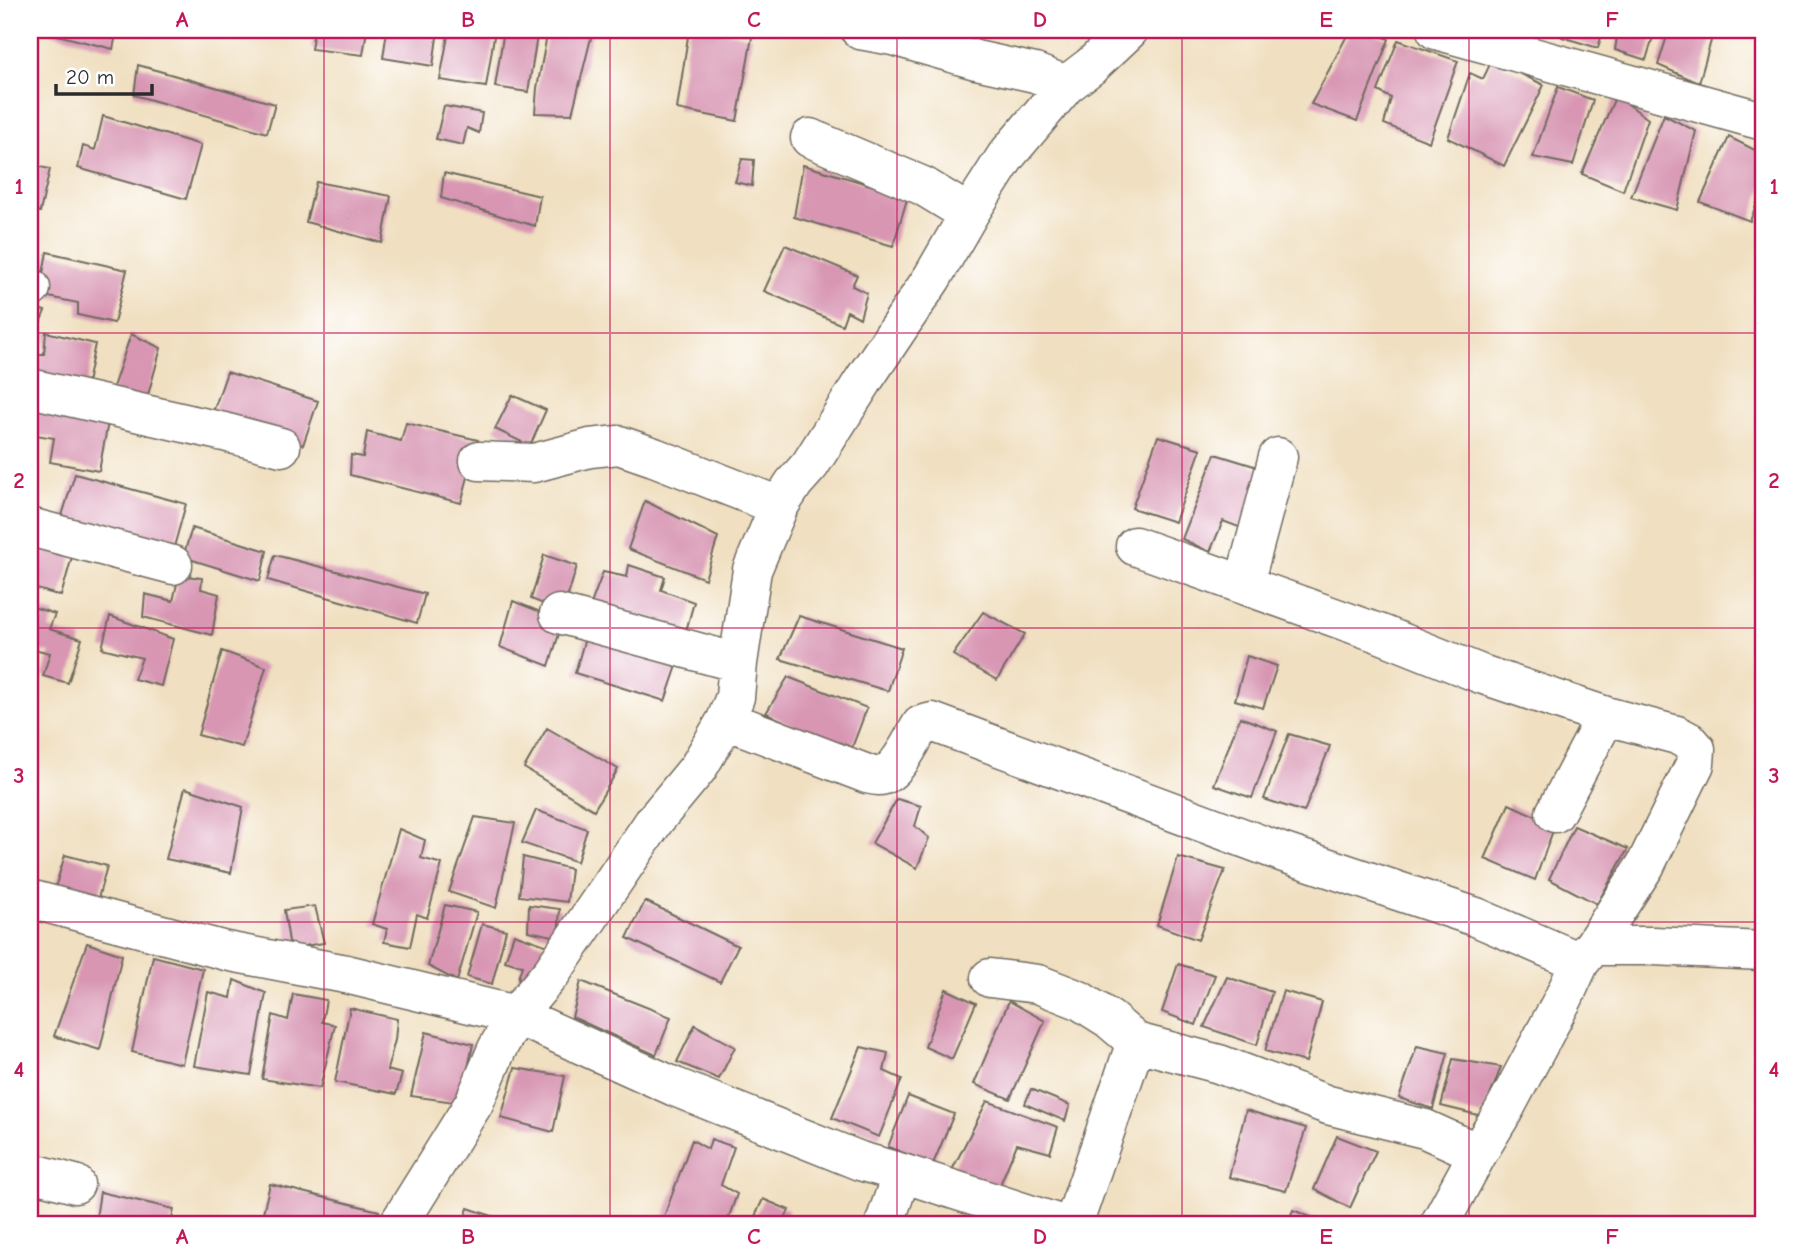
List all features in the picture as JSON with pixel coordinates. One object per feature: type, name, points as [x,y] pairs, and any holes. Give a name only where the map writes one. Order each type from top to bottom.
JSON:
[{"type":"street","points":[[860,30],[893,36],[976,61],[1035,73],[1066,85]]},
{"type":"street","points":[[398,1225],[474,1102],[516,1015],[552,972],[655,820],[698,768],[726,720],[735,697],[752,570],[779,506],[810,464],[932,278],[1006,156],[1066,85],[1091,66],[1129,30]]},
{"type":"street","points":[[1436,30],[1763,121]]},
{"type":"street","points":[[810,138],[923,186],[969,214]]},
{"type":"street","points":[[30,388],[281,447]]},
{"type":"street","points":[[479,461],[534,463],[590,448],[619,445],[779,506]]},
{"type":"street","points":[[1244,584],[1278,457]]},
{"type":"street","points":[[30,527],[173,565]]},
{"type":"street","points":[[1135,546],[1381,634],[1481,674],[1606,716],[1677,735],[1690,741],[1696,750],[1695,764],[1645,866],[1587,954],[1439,1225]]},
{"type":"street","points":[[559,614],[738,663]]},
{"type":"street","points":[[1555,813],[1606,716]]},
{"type":"street","points":[[726,720],[880,777],[890,773],[898,764],[921,725],[932,722],[1284,853],[1587,954],[1653,946],[1763,951]]},
{"type":"street","points":[[30,899],[226,951],[346,974],[516,1015],[674,1087],[860,1161],[1063,1225]]},
{"type":"street","points":[[990,978],[1038,984],[1079,1000],[1109,1019],[1136,1042],[1219,1063],[1328,1105],[1425,1129],[1478,1153]]},
{"type":"street","points":[[1073,1225],[1136,1042]]},
{"type":"street","points":[[30,1172],[75,1184]]},
{"type":"street","points":[[884,1225],[902,1173]]},
{"type":"building","points":[[37,30],[117,30],[113,49]]},
{"type":"building","points":[[314,30],[367,30],[363,55],[311,49]]},
{"type":"building","points":[[387,30],[438,30],[433,66],[383,58]]},
{"type":"building","points":[[449,30],[495,30],[486,87],[440,80]]},
{"type":"building","points":[[504,30],[538,30],[528,92],[495,87]]},
{"type":"building","points":[[548,30],[593,30],[572,114],[535,113]]},
{"type":"building","points":[[689,30],[717,30],[752,37],[737,121],[677,109]]},
{"type":"building","points":[[1064,30],[1104,30],[1100,45]]},
{"type":"building","points":[[1350,30],[1365,30],[1389,39],[1357,121],[1311,104]]},
{"type":"building","points":[[1563,30],[1603,30],[1598,48],[1562,37]]},
{"type":"building","points":[[1618,30],[1655,30],[1646,60],[1615,50]]},
{"type":"building","points":[[1669,30],[1714,30],[1699,83],[1658,65]]},
{"type":"building","points":[[1398,40],[1458,61],[1429,142],[1384,124],[1391,98],[1378,91]]},
{"type":"building","points":[[1492,60],[1544,85],[1504,166],[1448,138],[1470,73],[1483,79]]},
{"type":"building","points":[[138,65],[275,104],[267,133],[134,95]]},
{"type":"building","points":[[1558,87],[1593,100],[1573,165],[1533,157]]},
{"type":"building","points":[[1616,95],[1648,119],[1623,191],[1582,174]]},
{"type":"building","points":[[444,106],[482,113],[479,133],[467,128],[463,145],[436,139]]},
{"type":"building","points":[[1664,115],[1696,131],[1677,210],[1631,197]]},
{"type":"building","points":[[103,116],[201,145],[186,199],[78,168],[83,146],[95,150]]},
{"type":"building","points":[[1729,137],[1763,154],[1763,187],[1750,221],[1700,202]]},
{"type":"building","points":[[742,159],[754,160],[752,186],[735,182]]},
{"type":"building","points":[[30,165],[50,169],[40,212],[30,209]]},
{"type":"building","points":[[803,165],[908,196],[893,246],[794,217]]},
{"type":"building","points":[[444,173],[540,196],[535,226],[441,198]]},
{"type":"building","points":[[316,182],[391,196],[382,243],[306,222]]},
{"type":"building","points":[[785,245],[857,275],[852,286],[867,293],[860,318],[847,311],[842,325],[764,291]]},
{"type":"building","points":[[47,252],[127,270],[114,323],[78,315],[78,303],[39,295]]},
{"type":"building","points":[[30,307],[45,311],[30,346]]},
{"type":"building","points":[[46,332],[95,344],[86,388],[30,373],[30,354],[44,354]]},
{"type":"building","points":[[131,334],[161,348],[146,402],[111,393]]},
{"type":"building","points":[[227,372],[318,401],[303,445],[212,415]]},
{"type":"building","points":[[512,395],[546,410],[530,446],[495,429]]},
{"type":"building","points":[[30,400],[109,417],[99,471],[50,462],[54,438],[30,434]]},
{"type":"building","points":[[406,423],[478,440],[461,503],[350,475],[351,455],[363,457],[367,432],[401,441]]},
{"type":"building","points":[[1158,436],[1201,449],[1175,522],[1132,508]]},
{"type":"building","points":[[1215,454],[1267,470],[1244,529],[1223,521],[1210,552],[1182,539]]},
{"type":"building","points":[[75,474],[186,504],[172,554],[60,522]]},
{"type":"building","points":[[645,501],[718,537],[705,579],[628,549]]},
{"type":"building","points":[[192,528],[267,551],[260,581],[183,557]]},
{"type":"building","points":[[30,533],[75,546],[61,596],[30,587]]},
{"type":"building","points":[[275,555],[425,594],[417,623],[268,580]]},
{"type":"building","points":[[544,555],[577,566],[563,612],[531,599]]},
{"type":"building","points":[[629,565],[665,577],[661,590],[694,602],[683,642],[588,612],[603,572],[627,577]]},
{"type":"building","points":[[179,575],[202,578],[201,589],[219,594],[212,635],[143,617],[145,594],[173,601]]},
{"type":"building","points":[[513,601],[563,621],[549,666],[500,647]]},
{"type":"building","points":[[30,606],[55,614],[49,629],[82,639],[68,683],[43,676],[50,653],[34,649],[30,661]]},
{"type":"building","points":[[983,612],[1025,634],[997,680],[953,655]]},
{"type":"building","points":[[110,616],[173,639],[161,686],[134,679],[142,658],[102,648]]},
{"type":"building","points":[[799,616],[902,648],[888,691],[780,659]]},
{"type":"building","points":[[587,631],[680,657],[665,701],[575,673]]},
{"type":"building","points":[[222,651],[266,667],[242,747],[198,735]]},
{"type":"building","points":[[1247,656],[1277,666],[1263,708],[1235,700]]},
{"type":"building","points":[[788,677],[867,708],[850,753],[766,713]]},
{"type":"building","points":[[1240,717],[1277,731],[1252,798],[1214,785]]},
{"type":"building","points":[[547,728],[618,769],[594,810],[524,768]]},
{"type":"building","points":[[1289,734],[1330,746],[1304,812],[1264,799]]},
{"type":"building","points":[[185,788],[243,807],[231,873],[166,859]]},
{"type":"building","points":[[897,799],[921,806],[915,826],[929,838],[917,868],[872,843]]},
{"type":"building","points":[[1509,804],[1555,825],[1535,880],[1485,859]]},
{"type":"building","points":[[536,810],[587,829],[577,862],[522,843]]},
{"type":"building","points":[[475,817],[515,823],[496,908],[449,892]]},
{"type":"building","points":[[1574,826],[1628,849],[1597,904],[1549,879]]},
{"type":"building","points":[[399,829],[425,840],[421,858],[442,864],[427,918],[417,914],[410,947],[384,942],[387,929],[372,924]]},
{"type":"building","points":[[65,855],[107,866],[97,902],[55,888]]},
{"type":"building","points":[[523,857],[571,869],[567,902],[519,896]]},
{"type":"building","points":[[1178,857],[1225,870],[1198,940],[1157,925]]},
{"type":"building","points":[[645,901],[738,946],[720,982],[627,938]]},
{"type":"building","points":[[445,905],[477,912],[457,981],[428,966]]},
{"type":"building","points":[[529,905],[560,909],[558,937],[528,931]]},
{"type":"building","points":[[315,906],[324,943],[290,948],[284,910]]},
{"type":"building","points":[[482,924],[506,930],[492,984],[467,977]]},
{"type":"building","points":[[514,934],[554,948],[540,985],[518,978],[522,966],[505,961]]},
{"type":"building","points":[[87,943],[122,955],[100,1050],[54,1036]]},
{"type":"building","points":[[153,956],[203,969],[182,1064],[132,1052]]},
{"type":"building","points":[[1178,964],[1215,975],[1196,1025],[1162,1012]]},
{"type":"building","points":[[1227,977],[1272,992],[1257,1045],[1204,1027]]},
{"type":"building","points":[[234,980],[266,993],[251,1075],[194,1066],[208,992],[231,998]]},
{"type":"building","points":[[581,981],[671,1017],[656,1055],[572,1017]]},
{"type":"building","points":[[946,989],[976,1003],[952,1059],[925,1047]]},
{"type":"building","points":[[1283,991],[1322,1002],[1306,1062],[1265,1051]]},
{"type":"building","points":[[293,994],[326,1000],[322,1022],[335,1025],[320,1088],[262,1079],[273,1015],[288,1020]]},
{"type":"building","points":[[1009,1001],[1045,1021],[1010,1099],[974,1084]]},
{"type":"building","points":[[350,1008],[397,1019],[387,1070],[402,1074],[396,1094],[335,1082]]},
{"type":"building","points":[[695,1025],[735,1047],[719,1079],[677,1062]]},
{"type":"building","points":[[426,1032],[473,1044],[461,1103],[411,1096]]},
{"type":"building","points":[[1417,1046],[1448,1053],[1433,1109],[1399,1098]]},
{"type":"building","points":[[861,1047],[888,1053],[884,1071],[902,1079],[879,1137],[832,1118]]},
{"type":"building","points":[[1453,1059],[1501,1067],[1482,1116],[1441,1106]]},
{"type":"building","points":[[515,1068],[565,1076],[553,1132],[501,1118]]},
{"type":"building","points":[[1031,1089],[1070,1105],[1065,1121],[1025,1104]]},
{"type":"building","points":[[908,1096],[954,1114],[933,1164],[888,1147]]},
{"type":"building","points":[[987,1101],[1058,1127],[1050,1153],[1017,1144],[995,1197],[947,1180]]},
{"type":"building","points":[[1246,1110],[1306,1128],[1286,1191],[1229,1177]]},
{"type":"building","points":[[1337,1136],[1376,1151],[1350,1208],[1314,1189]]},
{"type":"building","points":[[711,1139],[734,1147],[721,1185],[737,1194],[726,1225],[661,1225],[692,1140],[708,1149]]},
{"type":"building","points":[[270,1184],[379,1211],[374,1225],[260,1225]]},
{"type":"building","points":[[100,1192],[174,1209],[171,1225],[95,1225]]},
{"type":"building","points":[[763,1199],[789,1210],[782,1225],[751,1225]]},
{"type":"building","points":[[468,1208],[519,1225],[450,1225],[452,1220],[463,1224]]},
{"type":"building","points":[[1293,1210],[1330,1225],[1287,1225]]}]
